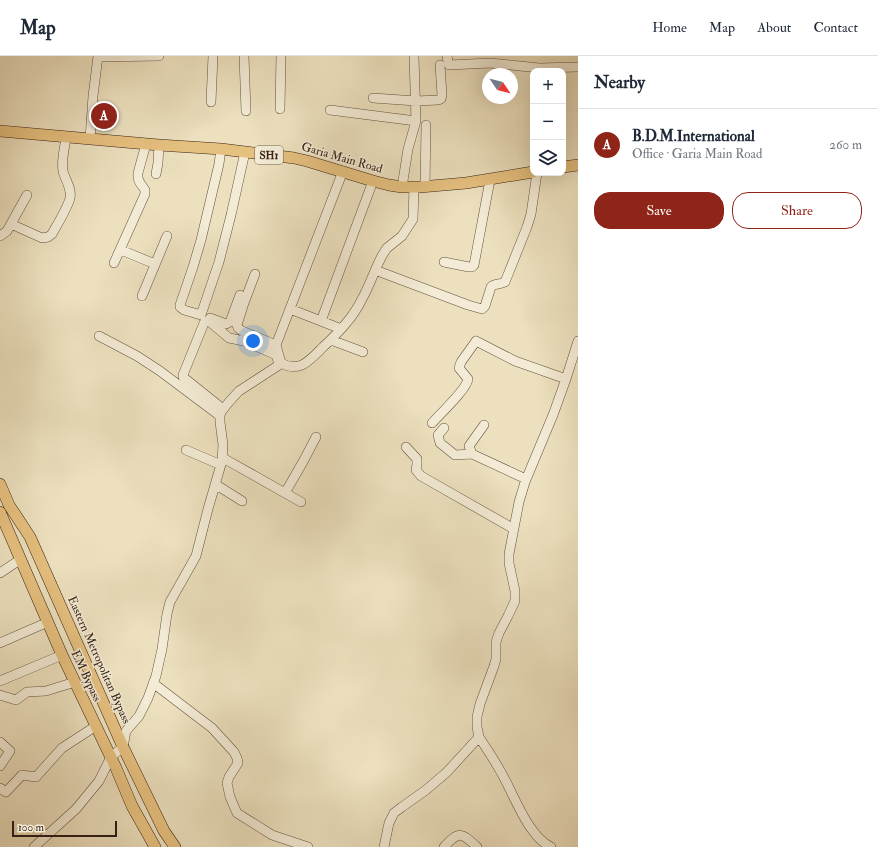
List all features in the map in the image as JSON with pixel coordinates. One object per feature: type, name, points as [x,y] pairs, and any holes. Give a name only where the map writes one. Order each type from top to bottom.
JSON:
[{"type":"main road","name":"Garia Main Road","points":[[0,131],[245,152],[307,161],[373,181],[402,187],[466,183],[530,173]]},
{"type":"main road","points":[[566,167],[578,165]]},
{"type":"main road","name":"Eastern Metropolitan Bypass","points":[[0,484],[3,509],[30,537],[123,747],[164,831],[175,847]]},
{"type":"main road","name":"EM Bypass","points":[[3,509],[21,559],[74,682],[111,757],[132,806],[155,847]]},
{"type":"street","points":[[90,139],[98,56],[159,56]]},
{"type":"street","points":[[211,102],[213,56]]},
{"type":"street","points":[[244,56],[246,111]]},
{"type":"street","points":[[280,109],[281,56]]},
{"type":"street","points":[[402,187],[408,149],[416,121],[414,56]]},
{"type":"street","points":[[448,56],[449,65],[490,63],[533,68]]},
{"type":"street","points":[[520,56],[520,66]]},
{"type":"street","points":[[373,98],[416,101],[438,100],[442,95],[440,65]]},
{"type":"street","points":[[566,68],[578,68]]},
{"type":"street","points":[[330,110],[416,121]]},
{"type":"street","points":[[222,412],[183,377],[185,368],[205,321],[210,322],[232,339],[244,341],[276,355],[280,364],[290,367],[303,364],[314,356],[331,340],[352,316],[382,254],[402,236],[413,219],[420,187],[426,125]]},
{"type":"street","points":[[10,224],[42,238],[48,237],[52,234],[68,204],[70,195],[63,165],[66,137]]},
{"type":"street","points":[[114,263],[145,194],[145,190],[137,177],[146,144]]},
{"type":"street","points":[[156,174],[159,145]]},
{"type":"street","points":[[220,149],[219,164],[202,235],[180,307],[184,310],[228,324],[240,295]]},
{"type":"street","points":[[201,315],[219,262],[245,152]]},
{"type":"street","points":[[280,364],[276,345],[343,171]]},
{"type":"street","points":[[375,270],[482,309],[486,306],[492,285],[505,282],[531,214],[537,176]]},
{"type":"street","points":[[444,262],[469,267],[474,265],[490,180]]},
{"type":"street","points":[[321,320],[373,181]]},
{"type":"street","points":[[0,236],[7,231],[27,195]]},
{"type":"street","points":[[142,296],[167,236]]},
{"type":"street","points":[[121,250],[155,264]]},
{"type":"street","points":[[255,274],[237,325],[242,331],[276,345]]},
{"type":"street","points":[[290,309],[341,329]]},
{"type":"street","points":[[99,336],[137,356],[222,412]]},
{"type":"street","points":[[331,340],[362,352]]},
{"type":"street","points":[[432,423],[467,384],[468,379],[459,368],[461,362],[476,341],[515,361],[566,379]]},
{"type":"street","points":[[551,847],[544,844],[519,809],[502,774],[479,737],[477,726],[480,704],[496,660],[496,642],[499,632],[515,600],[516,591],[509,563],[509,554],[521,492],[553,415],[578,341]]},
{"type":"street","points":[[34,847],[76,809],[100,781],[111,757],[123,747],[126,731],[139,716],[148,698],[156,676],[170,602],[196,556],[222,461],[223,445],[220,422],[222,412],[239,392],[280,364]]},
{"type":"street","points":[[472,454],[469,446],[484,425]]},
{"type":"street","points":[[444,428],[438,435],[440,443],[455,455],[472,454],[526,479]]},
{"type":"street","points":[[286,493],[316,437]]},
{"type":"street","points":[[406,447],[417,458],[416,470],[421,476],[514,529]]},
{"type":"street","points":[[186,450],[222,461],[286,493],[300,502]]},
{"type":"street","points":[[215,484],[242,501]]},
{"type":"street","points":[[0,573],[21,559]]},
{"type":"street","points":[[0,643],[48,622]]},
{"type":"street","points":[[0,682],[62,655]]},
{"type":"street","points":[[0,695],[16,700],[27,692],[46,691],[74,682]]},
{"type":"street","points":[[154,683],[212,728],[234,752],[238,763],[227,783],[230,797],[237,813],[272,835],[308,847]]},
{"type":"street","points":[[0,788],[6,792],[22,774],[36,778],[62,748],[96,726]]},
{"type":"street","points":[[384,847],[388,823],[394,813],[426,790],[447,772],[479,737]]},
{"type":"street","points":[[0,742],[10,751],[0,766]]},
{"type":"street","points":[[444,847],[456,836],[460,835],[467,837],[477,847]]},
{"type":"place","name":"B.D.M.International","points":[[104,116]]}]
